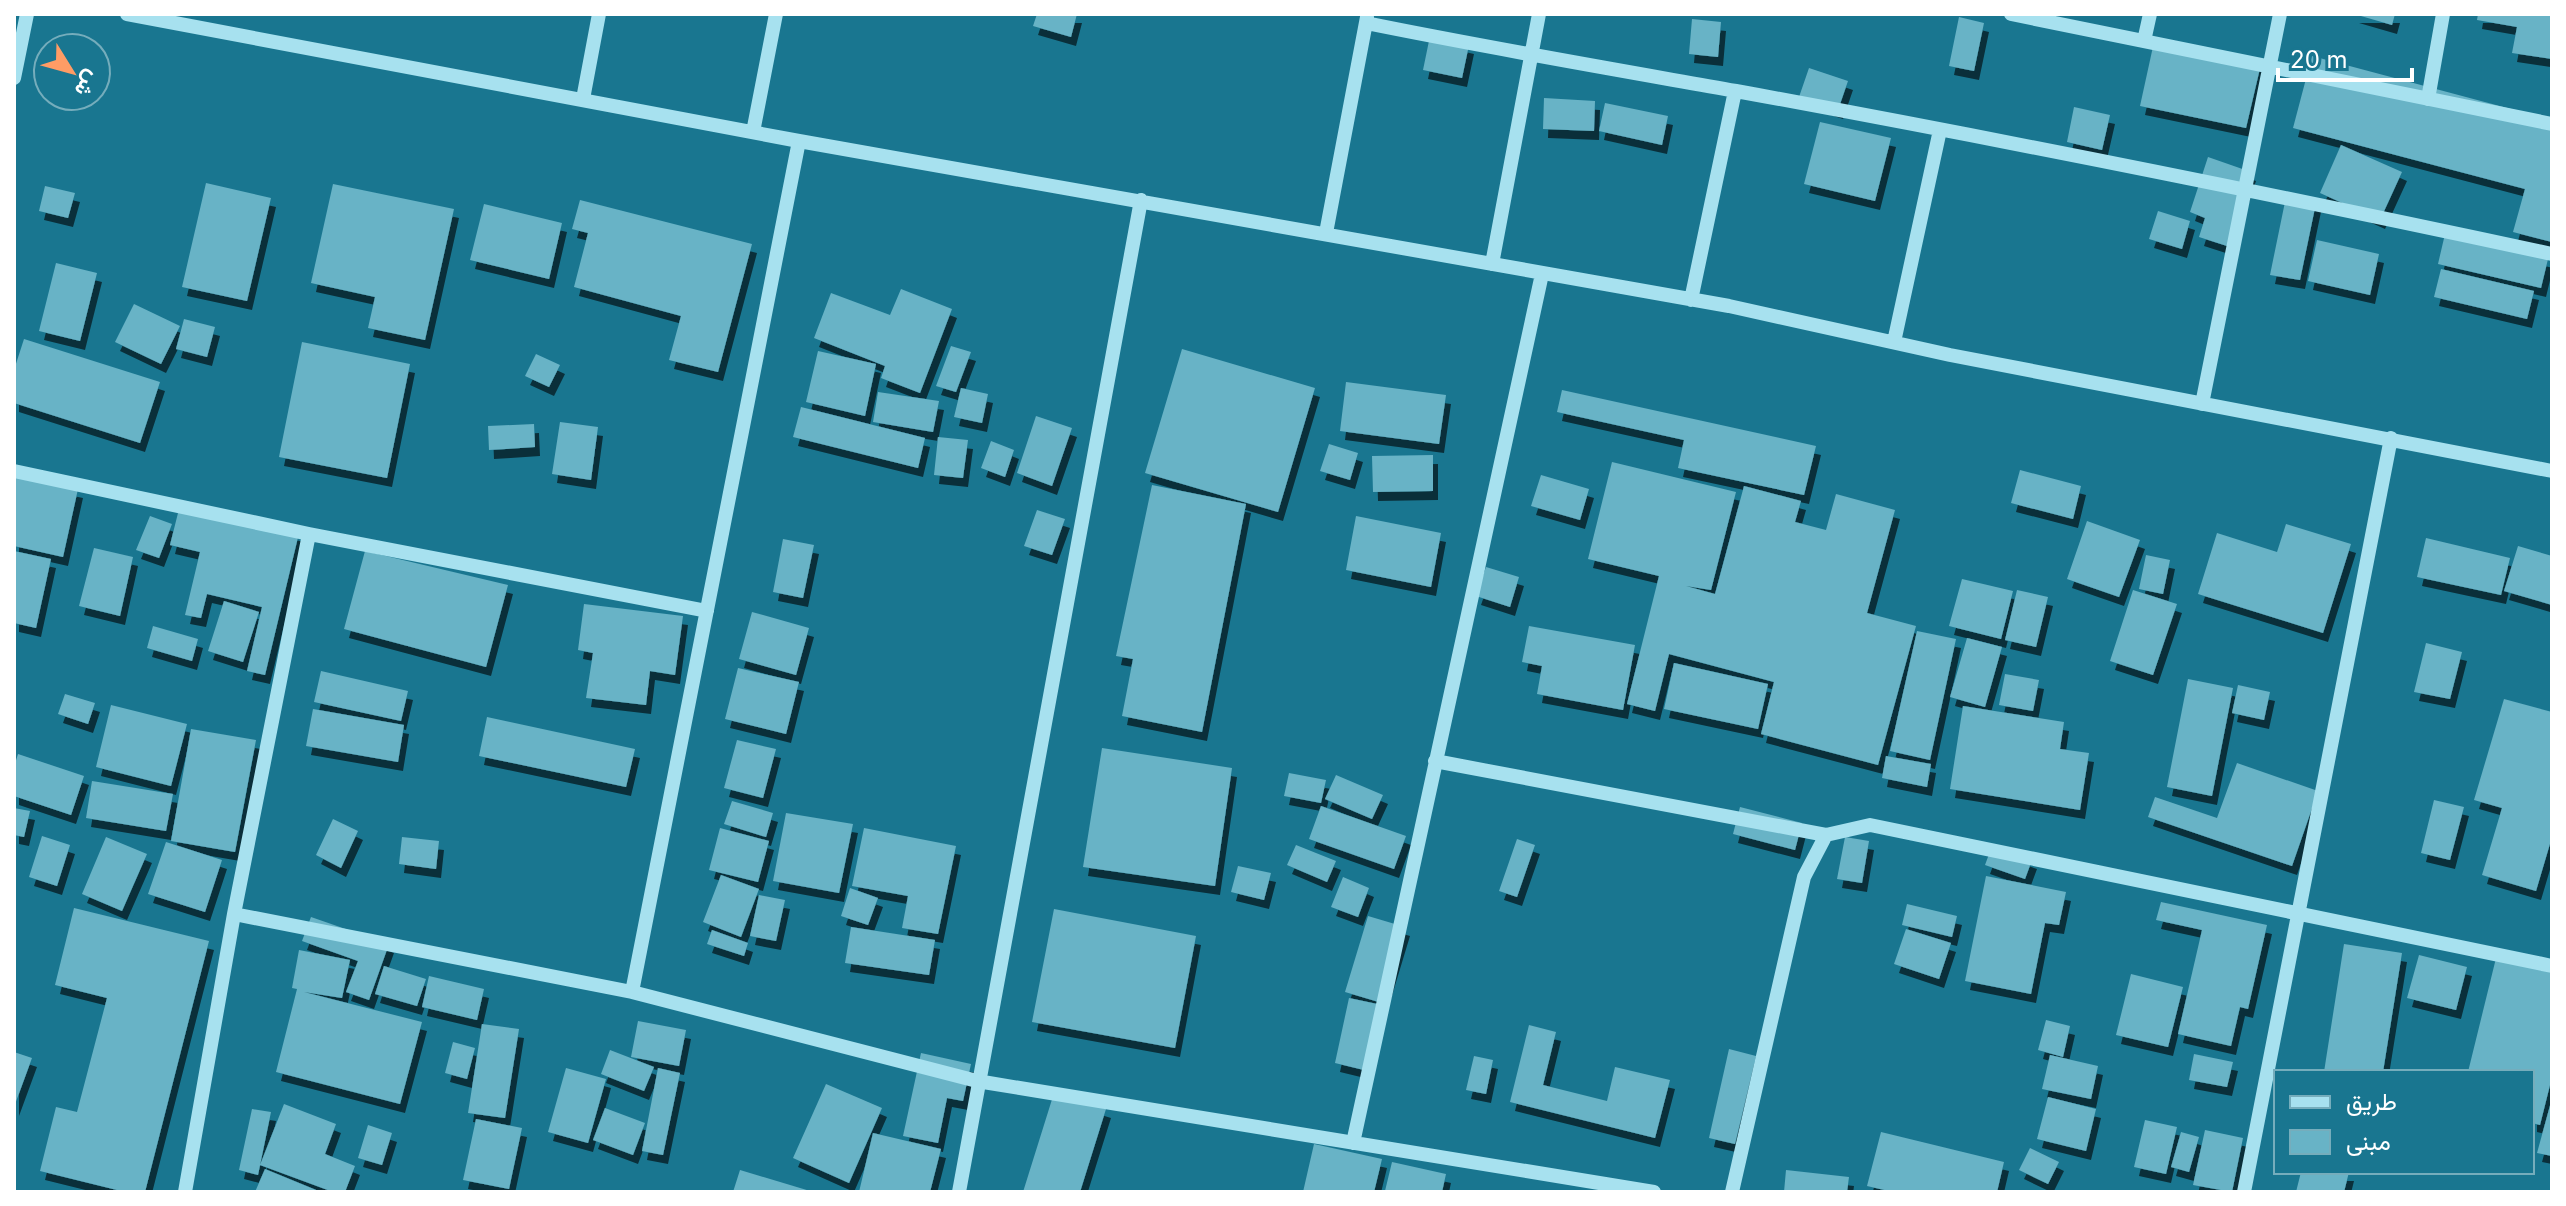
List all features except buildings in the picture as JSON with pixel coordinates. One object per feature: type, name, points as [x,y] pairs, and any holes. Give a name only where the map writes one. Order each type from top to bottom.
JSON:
[{"type":"street","points":[[14,78],[27,14]]},
{"type":"street","points":[[127,14],[799,141],[1691,300],[2202,404],[2552,471]]},
{"type":"street","points":[[583,99],[599,14]]},
{"type":"street","points":[[753,132],[776,14]]},
{"type":"street","points":[[1492,264],[1539,14]]},
{"type":"street","points":[[2011,14],[2552,124]]},
{"type":"street","points":[[2144,41],[2150,14]]},
{"type":"street","points":[[2202,404],[2280,14]]},
{"type":"street","points":[[2428,99],[2443,14]]},
{"type":"street","points":[[1326,233],[1367,18],[1531,57],[1735,91],[2246,188],[2552,254]]},
{"type":"street","points":[[1691,300],[1735,91]]},
{"type":"street","points":[[1894,342],[1940,130]]},
{"type":"street","points":[[632,992],[799,141]]},
{"type":"street","points":[[959,1192],[1141,200]]},
{"type":"street","points":[[1353,1143],[1542,274]]},
{"type":"street","points":[[2244,1192],[2391,438]]},
{"type":"street","points":[[14,471],[309,534],[707,611]]},
{"type":"street","points":[[185,1192],[234,914],[309,534]]},
{"type":"street","points":[[1435,761],[1826,835],[1870,825],[2552,966]]},
{"type":"street","points":[[1732,1192],[1804,877],[1826,835]]},
{"type":"street","points":[[234,914],[632,992],[977,1081],[1654,1192]]}]
